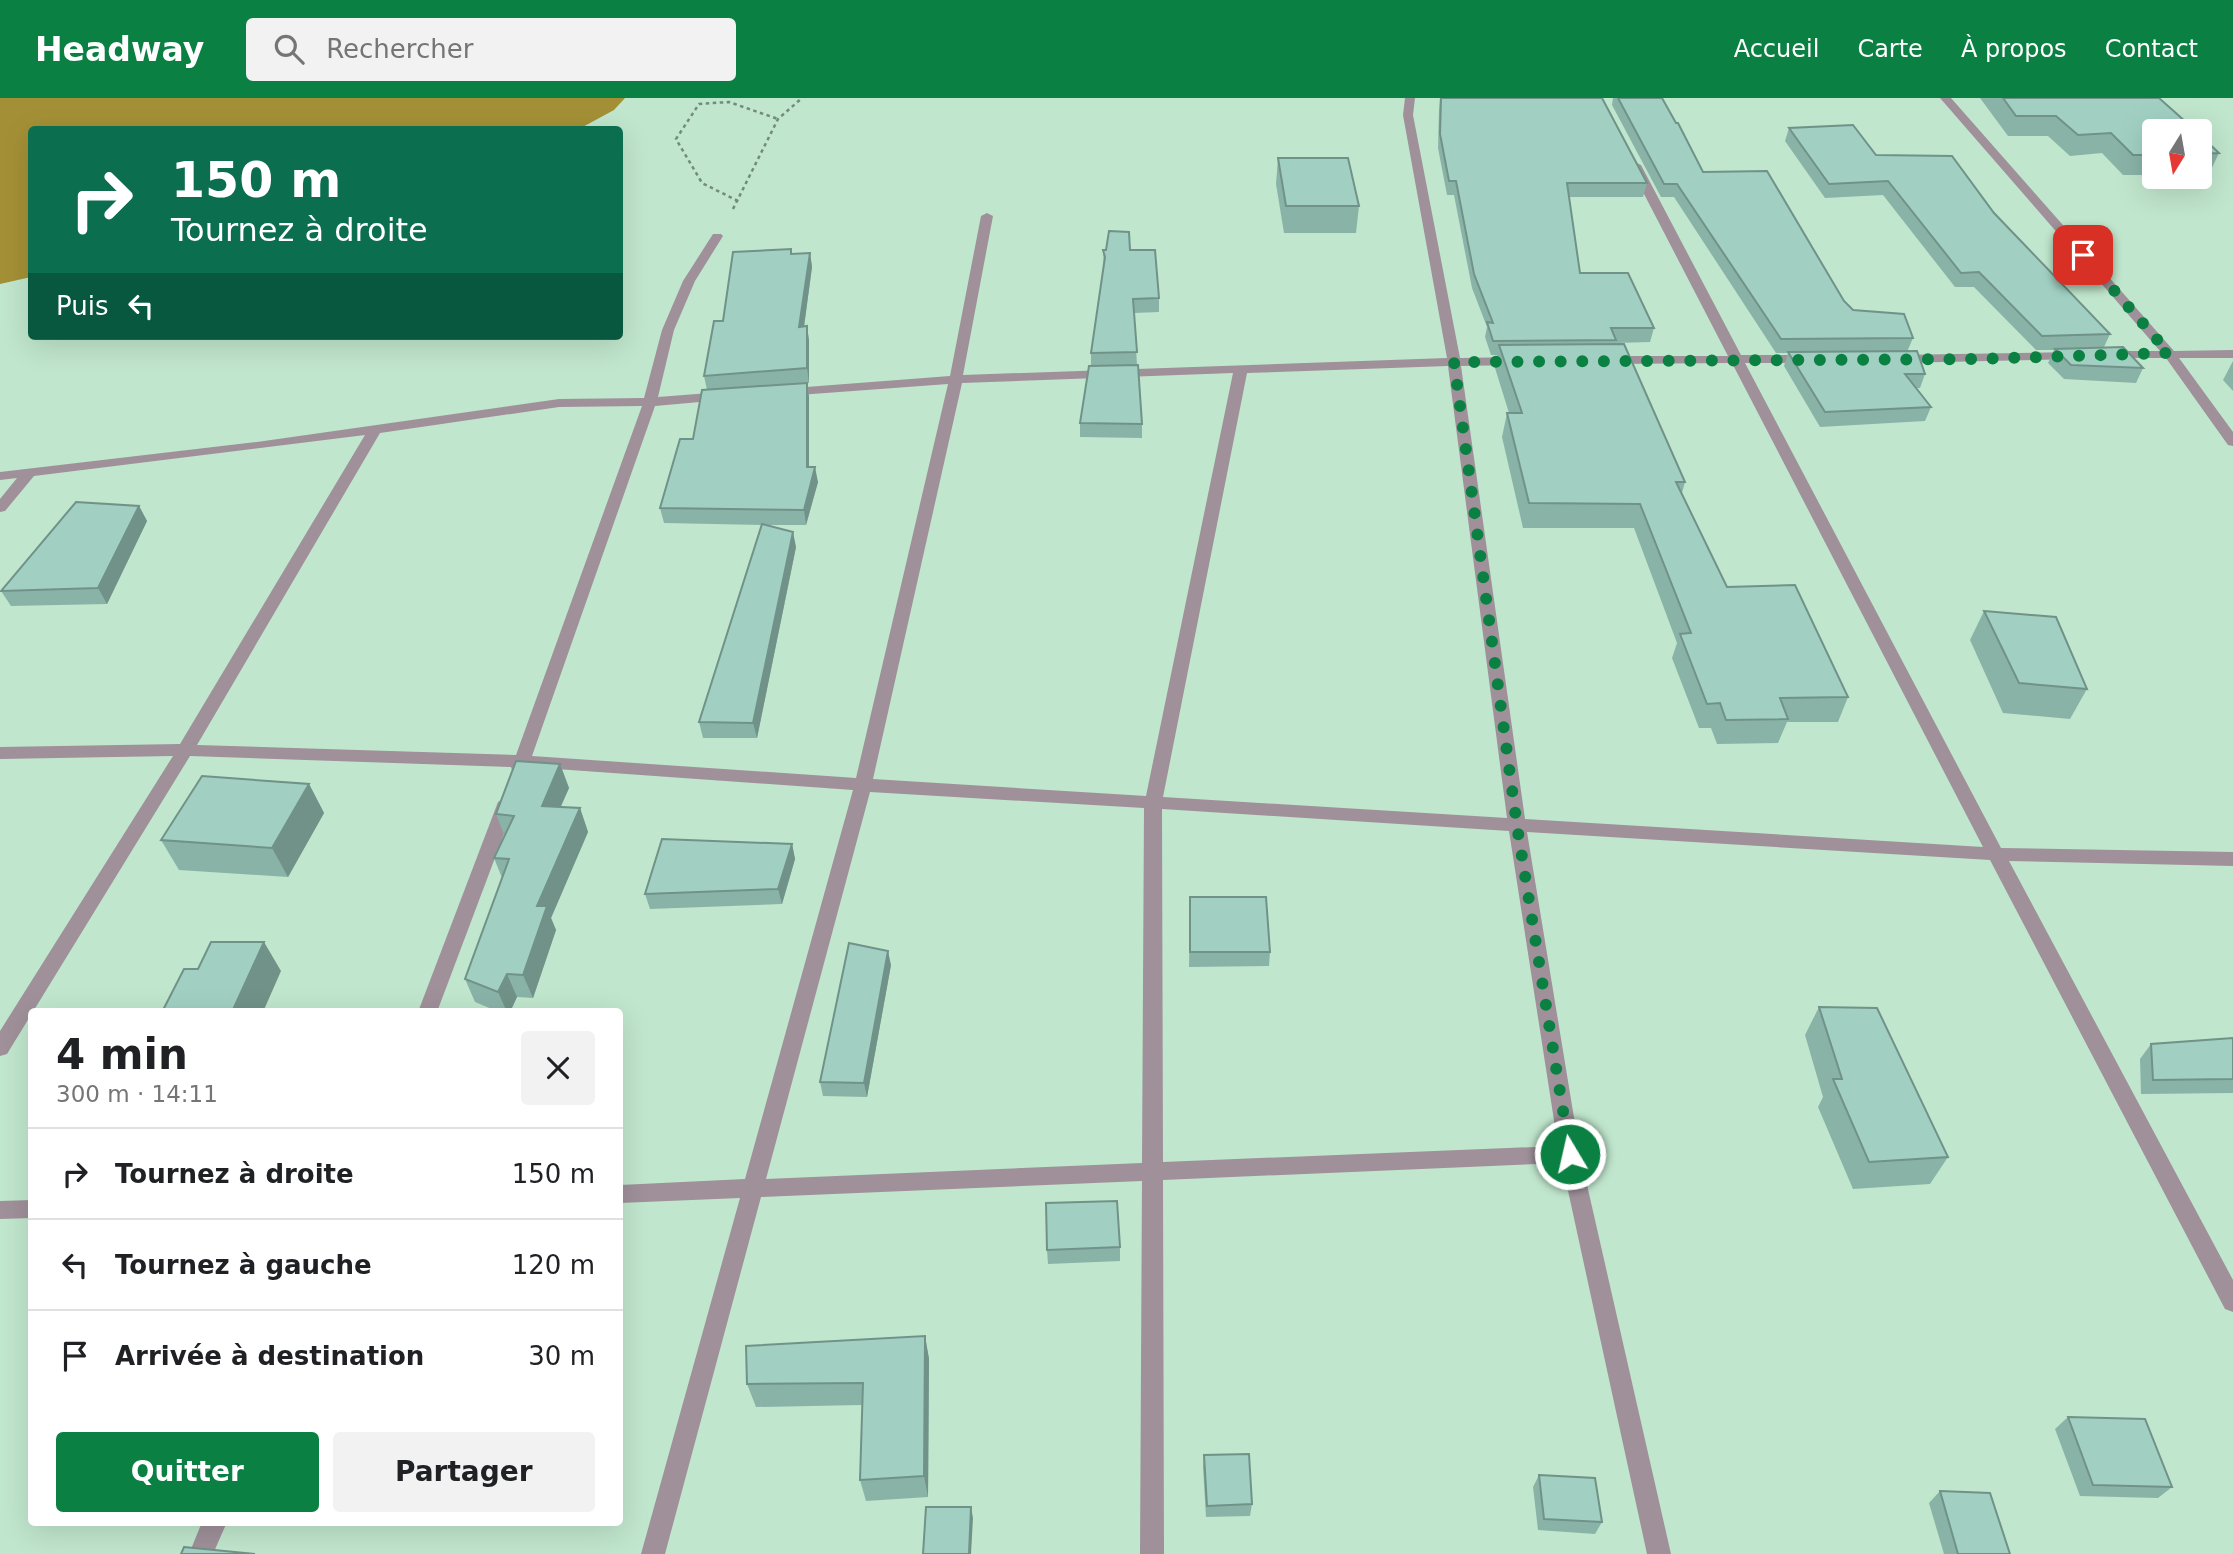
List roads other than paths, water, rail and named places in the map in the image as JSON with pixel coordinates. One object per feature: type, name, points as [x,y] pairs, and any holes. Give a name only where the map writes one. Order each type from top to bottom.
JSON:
[{"type":"street","points":[[1410,98],[1408,115],[1454,362],[1517,826],[1570,1154],[1659,1554]]},
{"type":"street","points":[[1945,98],[2169,353],[2233,442]]},
{"type":"street","points":[[1625,146],[2233,1302]]},
{"type":"street","points":[[653,1554],[863,785],[956,379],[987,216]]},
{"type":"street","points":[[430,1008],[523,761],[650,402],[668,330],[689,281],[717,236]]},
{"type":"street","points":[[1882,359],[2233,354]]},
{"type":"street","points":[[1601,360],[1829,359]]},
{"type":"street","points":[[775,393],[956,379],[1241,368],[1534,361]]},
{"type":"street","points":[[1152,1554],[1153,803],[1241,368]]},
{"type":"street","points":[[0,476],[257,446],[559,404],[650,402],[734,396]]},
{"type":"street","points":[[0,1048],[185,750],[375,429]]},
{"type":"street","points":[[3,502],[30,471]]},
{"type":"street","points":[[0,753],[185,750],[523,761],[863,785],[1996,855],[2233,859]]},
{"type":"street","points":[[623,1194],[1570,1154]]},
{"type":"street","points":[[0,1210],[28,1209]]},
{"type":"street","points":[[201,1554],[213,1526]]}]
